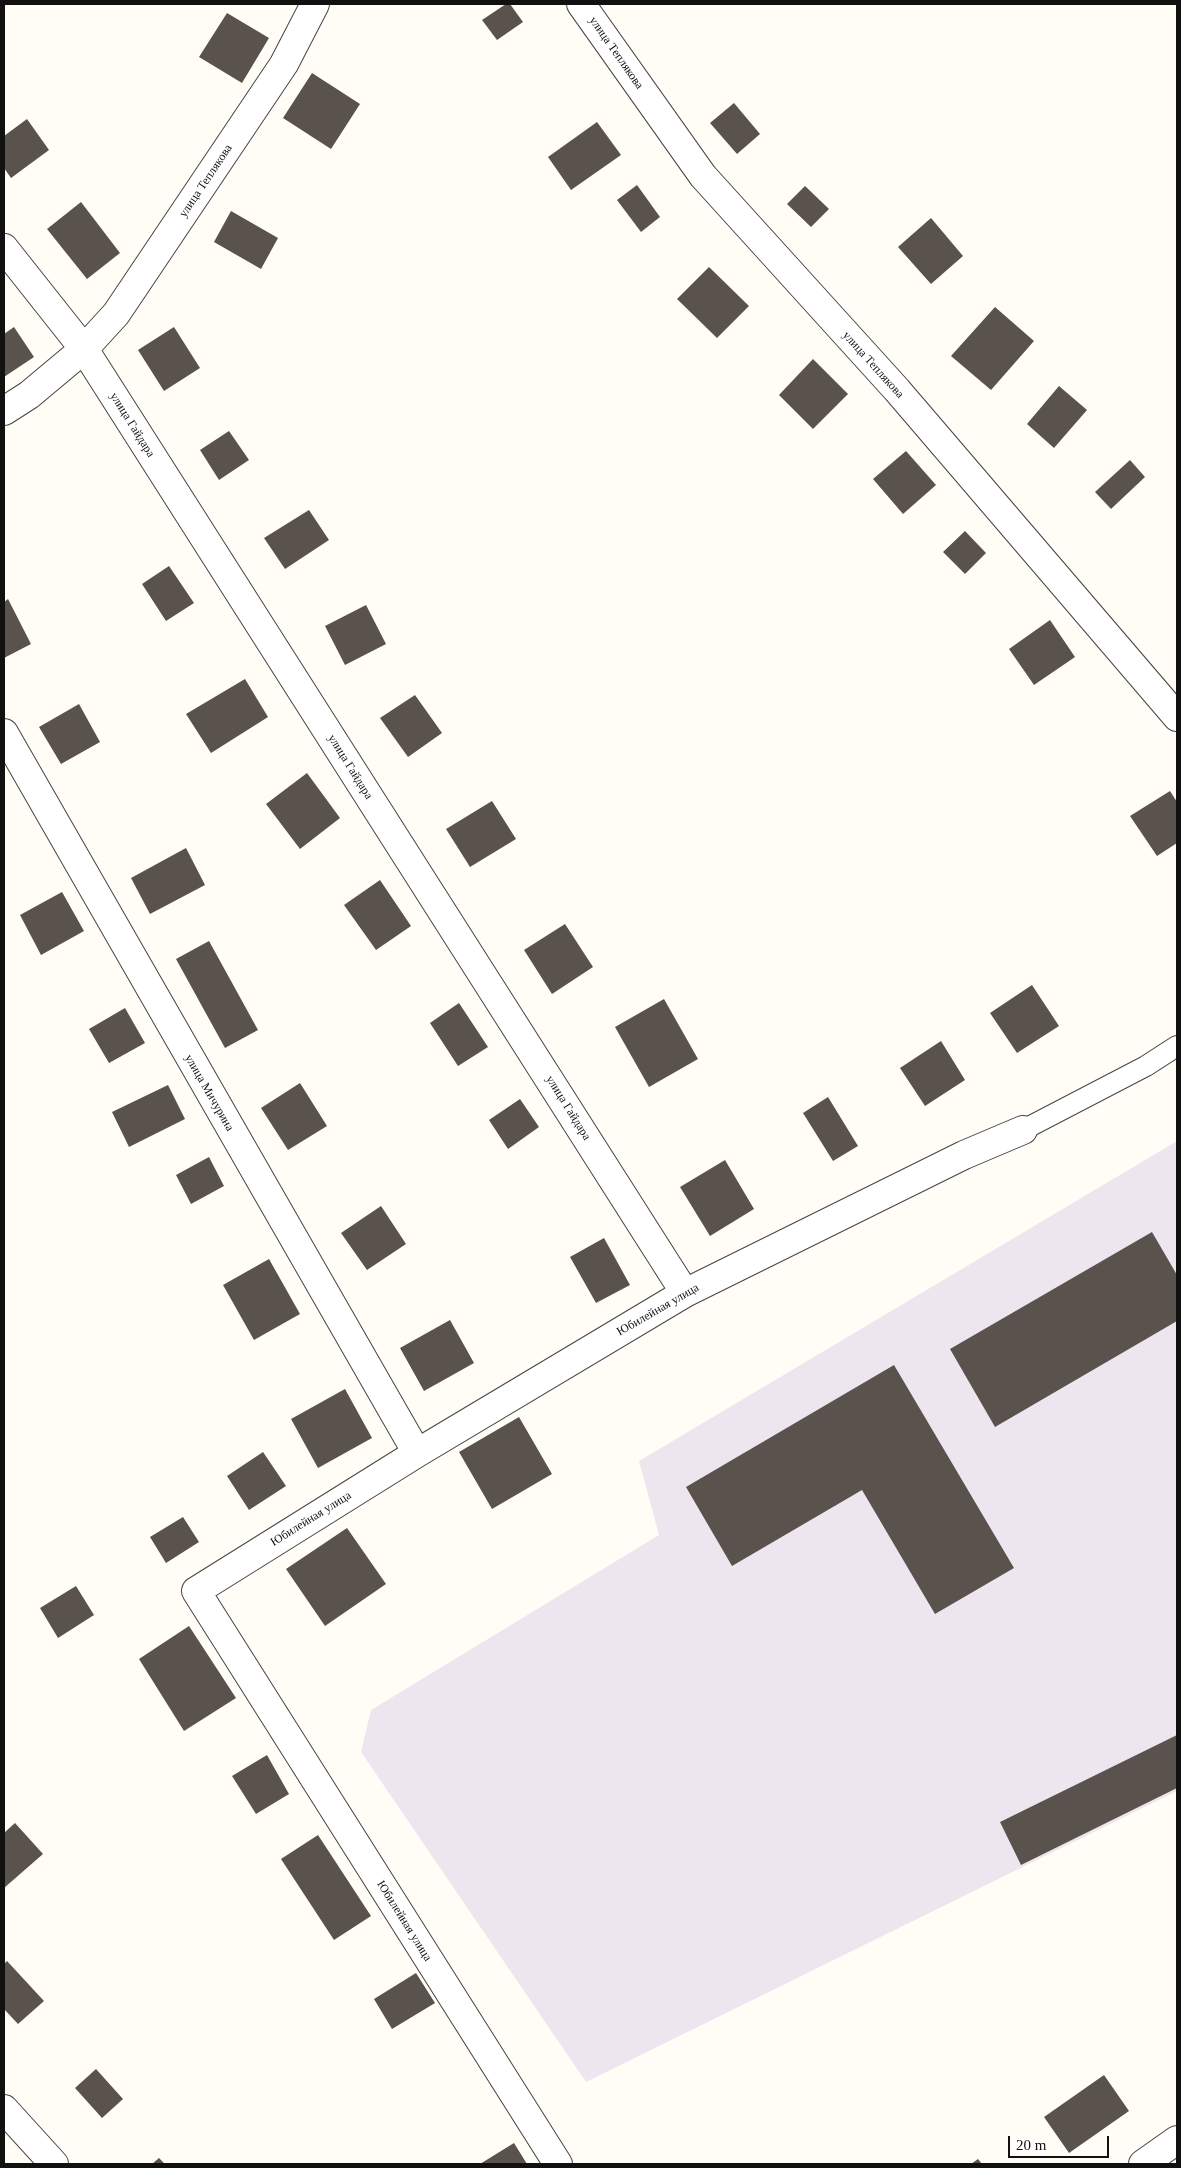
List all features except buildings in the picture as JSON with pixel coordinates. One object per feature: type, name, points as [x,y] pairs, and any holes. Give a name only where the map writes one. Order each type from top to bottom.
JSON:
[{"type":"street","name":"улица Теплякова","points":[[84,349],[116,314],[279,72],[315,4]]},
{"type":"street","name":"улица Теплякова","points":[[581,4],[703,176],[897,390],[1177,717]]},
{"type":"street","name":"улица Гайдара","points":[[4,248],[84,349],[685,1293]]},
{"type":"street","points":[[4,411],[29,395],[84,349]]},
{"type":"street","name":"улица Мичурина","points":[[4,733],[416,1452]]},
{"type":"street","name":"Юбилейная улица","points":[[558,2164],[196,1591],[416,1452],[685,1293],[964,1155],[1023,1130]]},
{"type":"street","points":[[4,2109],[54,2164]]},
{"type":"street","points":[[1143,2164],[1177,2140]]},
{"type":"lane","points":[[1023,1130],[1146,1066],[1177,1046]]},
{"type":"shaded area","points":[[1177,1141],[1177,1791],[586,2082],[361,1752],[371,1710],[659,1535],[639,1461]]}]
